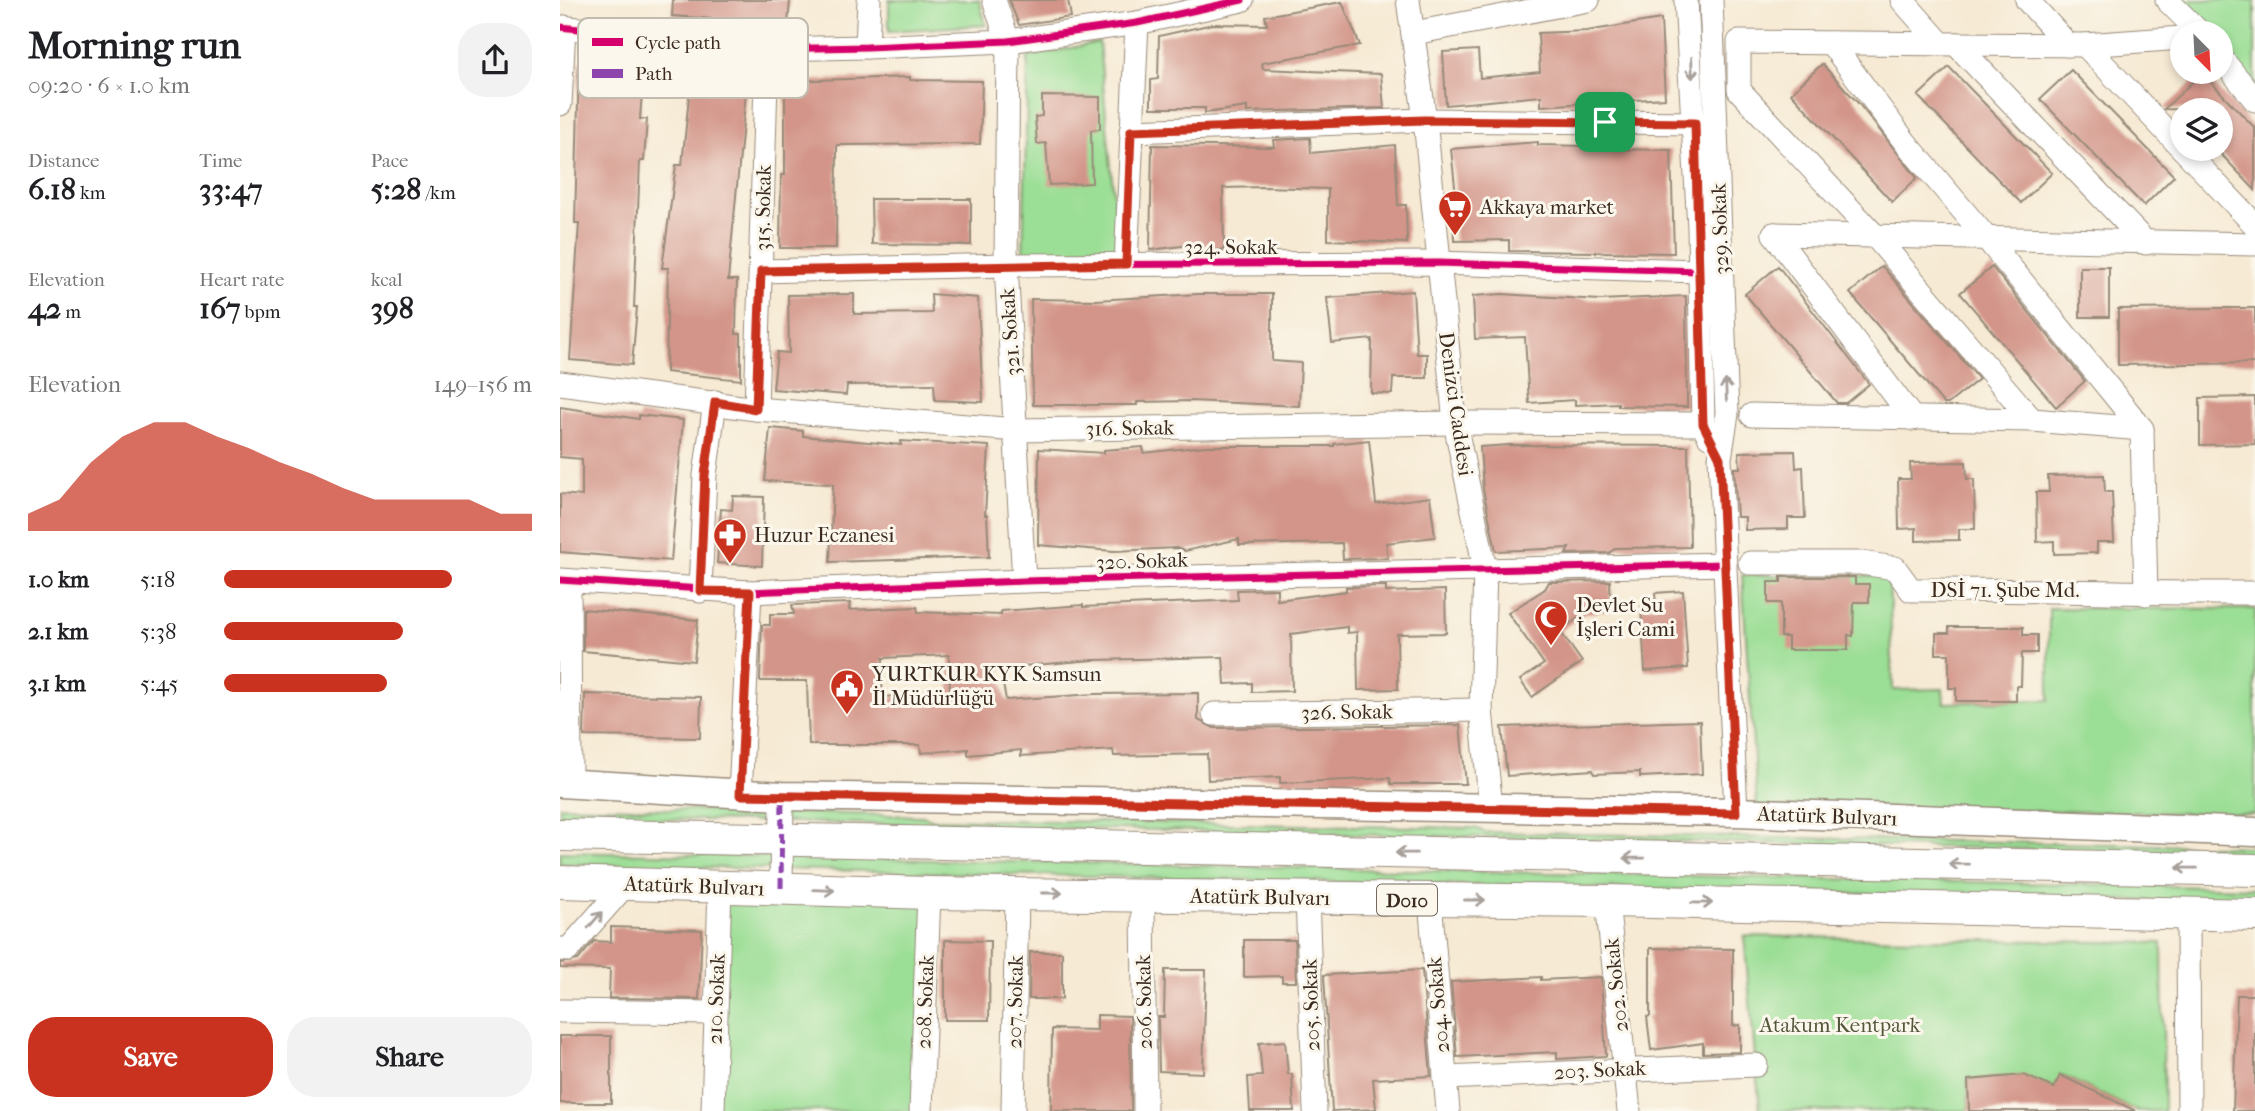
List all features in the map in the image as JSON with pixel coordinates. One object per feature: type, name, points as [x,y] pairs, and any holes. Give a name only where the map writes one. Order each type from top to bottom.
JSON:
[{"type":"highway","name":"D010","points":[[560,835],[2255,870]]},
{"type":"highway","name":"Atatürk Bulvarı","points":[[560,882],[929,893],[1607,901],[2255,915]]},
{"type":"main road","name":"Atatürk Bulvarı","points":[[563,783],[740,795],[1736,813],[2255,832]]},
{"type":"street","points":[[867,47],[869,0]]},
{"type":"street","name":"321. Sokak","points":[[994,0],[1008,41],[1006,265],[1024,581]]},
{"type":"street","points":[[808,48],[1008,41],[1137,23],[1242,0]]},
{"type":"street","name":"Denizci Caddesi","points":[[1408,0],[1424,120],[1455,423],[1485,569],[1480,710],[1491,808]]},
{"type":"street","points":[[1414,33],[1588,0]]},
{"type":"street","name":"329. Sokak","points":[[1686,0],[1695,123],[1703,424],[1720,458]]},
{"type":"street","name":"329. Sokak","points":[[1711,0],[1727,415],[1720,458],[1736,813]]},
{"type":"street","points":[[1902,0],[2146,243]]},
{"type":"street","points":[[2027,0],[2170,135]]},
{"type":"street","points":[[2167,0],[2188,21]]},
{"type":"street","points":[[1126,264],[1137,23]]},
{"type":"street","points":[[560,104],[562,27]]},
{"type":"street","points":[[2032,420],[1876,237],[1739,90],[1739,43],[2077,45],[2170,39]]},
{"type":"street","points":[[1831,43],[1905,142],[1989,240],[2142,429],[2146,594]]},
{"type":"street","points":[[2233,73],[2255,100]]},
{"type":"street","name":"315. Sokak","points":[[756,409],[766,98]]},
{"type":"street","points":[[1131,131],[1424,120],[1695,123]]},
{"type":"street","points":[[2195,161],[2255,225]]},
{"type":"street","points":[[1913,419],[1774,234],[2255,244]]},
{"type":"street","name":"324. Sokak","points":[[761,271],[1006,265],[1438,263],[1700,271]]},
{"type":"street","name":"316. Sokak","points":[[560,383],[756,409],[1017,430],[1455,423],[1703,424]]},
{"type":"street","points":[[700,591],[705,475],[715,402]]},
{"type":"street","points":[[1752,415],[2032,420],[2142,429]]},
{"type":"street","name":"DSİ 71. Şube Md.","points":[[1750,563],[1861,563],[1895,568],[1911,590],[2053,588],[2146,594],[2255,593]]},
{"type":"street","name":"320. Sokak","points":[[565,581],[750,592],[1024,581],[1725,564]]},
{"type":"street","points":[[563,783],[565,581]]},
{"type":"street","points":[[740,795],[750,592]]},
{"type":"street","name":"326. Sokak","points":[[1214,714],[1480,710]]},
{"type":"street","points":[[781,888],[782,796]]},
{"type":"street","points":[[560,949],[568,950],[626,884]]},
{"type":"street","name":"210. Sokak","points":[[713,1111],[720,887]]},
{"type":"street","name":"208. Sokak","points":[[921,1111],[929,893]]},
{"type":"street","name":"207. Sokak","points":[[1013,1111],[1017,893]]},
{"type":"street","name":"206. Sokak","points":[[1143,894],[1145,1111]]},
{"type":"street","name":"205. Sokak","points":[[1307,898],[1315,1111]]},
{"type":"street","name":"204. Sokak","points":[[1430,900],[1447,1111]]},
{"type":"street","name":"202. Sokak","points":[[1607,901],[1629,1111]]},
{"type":"street","points":[[2188,914],[2189,1111]]},
{"type":"street","points":[[560,1011],[715,1013]]},
{"type":"street","name":"203. Sokak","points":[[1445,1078],[1756,1065]]},
{"type":"green space","points":[[889,0],[979,0],[986,25],[889,31]]},
{"type":"green space","points":[[2163,0],[2255,0],[2255,96],[2233,73],[2233,21],[2183,21]]},
{"type":"green space","points":[[1099,42],[1118,241],[1108,257],[1031,258],[1023,253],[1028,57]]},
{"type":"green space","points":[[1742,575],[1889,576],[1893,690],[1943,689],[1944,703],[2049,700],[2049,608],[2255,609],[2255,814],[1757,807]]},
{"type":"green space","points":[[560,806],[923,816],[931,819],[1475,828],[1484,832],[2255,847],[2255,854],[560,817]]},
{"type":"green space","points":[[560,852],[2255,888],[2255,903],[560,864]]},
{"type":"green space","points":[[720,887],[929,893],[921,1111],[713,1111]]},
{"type":"green space","name":"Atakum Kentpark","points":[[1744,936],[2162,943],[2164,1111],[2136,1111],[2061,1075],[2054,1088],[2023,1076],[1968,1080],[1969,1108],[1966,1111],[1760,1111]]},
{"type":"building","points":[[673,0],[790,0],[788,18],[672,16]]},
{"type":"building","points":[[1009,0],[1068,0],[1071,17],[1019,25]]},
{"type":"building","points":[[1342,2],[1360,45],[1262,63],[1263,69],[1381,74],[1384,108],[1247,112],[1247,107],[1205,113],[1205,108],[1151,108],[1151,80],[1158,79],[1159,36],[1213,24],[1267,25],[1265,16]]},
{"type":"building","points":[[1661,19],[1665,98],[1541,106],[1541,96],[1446,105],[1443,52],[1478,50],[1480,78],[1540,72],[1538,33],[1587,31]]},
{"type":"building","points":[[1822,64],[1859,104],[1917,178],[1892,202],[1791,93]]},
{"type":"building","points":[[1949,67],[2052,173],[2021,203],[1918,96]]},
{"type":"building","points":[[2071,70],[2174,176],[2144,206],[2040,99]]},
{"type":"building","points":[[910,77],[910,80],[982,81],[980,144],[837,145],[836,248],[780,248],[781,175],[785,175],[785,98],[808,98],[808,80]]},
{"type":"building","points":[[2190,84],[2213,84],[2226,98],[2176,98]]},
{"type":"building","points":[[1042,96],[1100,97],[1100,129],[1091,130],[1092,183],[1049,185],[1046,143],[1037,144],[1035,117],[1042,116]]},
{"type":"building","points":[[578,98],[642,98],[640,119],[647,119],[644,161],[640,161],[634,307],[637,307],[632,365],[570,360],[579,223],[575,223]]},
{"type":"building","points":[[689,98],[745,98],[728,280],[737,280],[736,334],[741,334],[741,380],[666,372],[668,268],[662,268],[676,165],[682,165]]},
{"type":"building","points":[[2233,105],[2255,128],[2255,190],[2228,161],[2233,161]]},
{"type":"building","points":[[1310,138],[1311,153],[1395,145],[1398,205],[1406,205],[1407,243],[1328,240],[1328,189],[1223,188],[1224,250],[1191,250],[1191,245],[1150,250],[1152,145],[1274,147],[1273,140]]},
{"type":"building","points":[[1538,142],[1538,145],[1588,146],[1588,149],[1671,150],[1674,253],[1509,251],[1509,240],[1454,241],[1453,205],[1457,205],[1451,149]]},
{"type":"building","points":[[871,199],[971,199],[971,245],[872,244]]},
{"type":"building","points":[[1778,266],[1869,384],[1846,403],[1837,403],[1745,294]]},
{"type":"building","points":[[1882,266],[1979,379],[1948,404],[1944,404],[1850,293]]},
{"type":"building","points":[[1992,267],[2085,381],[2056,407],[1960,293]]},
{"type":"building","points":[[2080,267],[2109,267],[2109,317],[2080,317]]},
{"type":"building","points":[[1413,291],[1417,354],[1427,354],[1427,378],[1393,378],[1392,394],[1371,393],[1372,339],[1332,343],[1327,298]]},
{"type":"building","points":[[854,294],[854,314],[932,313],[931,294],[978,298],[983,402],[935,400],[934,384],[847,385],[846,395],[773,389],[777,352],[789,353],[788,295]]},
{"type":"building","points":[[1199,294],[1272,294],[1272,361],[1301,363],[1299,406],[1191,401],[1137,402],[1137,405],[1033,405],[1031,299],[1096,300]]},
{"type":"building","points":[[1502,294],[1600,300],[1686,296],[1687,407],[1618,406],[1618,403],[1575,405],[1575,400],[1529,403],[1525,337],[1475,339],[1473,296]]},
{"type":"building","points":[[2255,308],[2255,363],[2118,365],[2118,309]]},
{"type":"building","points":[[2255,397],[2255,444],[2200,445],[2200,398]]},
{"type":"building","points":[[560,407],[639,419],[639,415],[683,420],[671,561],[560,552],[560,494],[582,496],[582,459],[560,457]]},
{"type":"building","points":[[770,428],[803,431],[803,436],[901,445],[901,441],[989,446],[985,515],[989,557],[830,562],[833,484],[765,481]]},
{"type":"building","points":[[1369,440],[1376,504],[1430,497],[1435,537],[1386,543],[1388,558],[1343,559],[1342,543],[1239,545],[1239,539],[1185,551],[1176,548],[1114,551],[1038,545],[1039,449],[1104,453],[1104,450],[1143,447],[1144,453],[1205,446],[1334,446]]},
{"type":"building","points":[[1688,446],[1690,547],[1616,548],[1609,553],[1566,554],[1569,548],[1496,551],[1483,489],[1480,447]]},
{"type":"building","points":[[1795,451],[1796,468],[1803,467],[1805,518],[1788,518],[1788,529],[1745,530],[1745,517],[1737,517],[1734,468],[1740,468],[1739,452]]},
{"type":"building","points":[[1966,462],[1967,479],[1974,479],[1975,529],[1959,529],[1959,540],[1916,541],[1916,528],[1899,529],[1898,479],[1911,479],[1910,463]]},
{"type":"building","points":[[2104,475],[2105,492],[2112,492],[2114,542],[2097,542],[2097,553],[2054,554],[2054,541],[2037,542],[2036,492],[2049,492],[2048,476]]},
{"type":"building","points":[[733,496],[764,497],[762,566],[717,563],[721,509],[732,510]]},
{"type":"building","points":[[1781,577],[1855,577],[1855,584],[1869,584],[1869,602],[1854,602],[1853,636],[1848,635],[1848,650],[1788,650],[1788,637],[1781,637],[1781,603],[1768,603],[1768,582],[1781,582]]},
{"type":"building","name":"Devlet Su İşleri Cami","points":[[1610,581],[1611,611],[1585,613],[1560,631],[1582,662],[1532,697],[1520,680],[1544,664],[1508,613],[1545,589],[1549,582]]},
{"type":"building","points":[[1386,586],[1386,592],[1445,590],[1446,633],[1397,634],[1398,689],[1358,690],[1357,632],[1347,633],[1347,627],[1291,634],[1292,691],[1252,692],[1252,683],[1225,684],[1223,657],[1093,660],[1000,668],[1006,700],[1095,694],[1198,693],[1198,720],[1214,728],[1460,725],[1466,784],[1391,784],[1390,778],[1280,783],[1280,777],[1208,780],[1207,754],[1114,756],[1113,750],[1021,756],[1021,750],[968,755],[968,749],[921,753],[920,745],[809,745],[807,681],[760,681],[762,625],[770,625],[770,614],[794,614],[792,605],[850,603],[849,610],[917,607],[918,612],[1001,615],[1001,611],[1083,605],[1238,600],[1237,590],[1277,589],[1277,600],[1346,591],[1346,587]],"holes":[[[949,655],[950,692],[882,697],[883,658]]]},
{"type":"building","points":[[1683,591],[1688,668],[1645,671],[1641,607],[1656,606],[1655,593]]},
{"type":"building","points":[[583,609],[698,620],[694,661],[583,651]]},
{"type":"building","points":[[1949,627],[2023,627],[2023,635],[2037,635],[2037,653],[2022,653],[2021,686],[2016,686],[2016,701],[1956,701],[1956,688],[1949,688],[1949,654],[1936,654],[1936,633],[1949,633]]},
{"type":"building","points":[[585,694],[701,697],[700,738],[584,736]]},
{"type":"building","points":[[1700,721],[1702,774],[1640,777],[1640,772],[1594,774],[1593,770],[1507,776],[1502,727]]},
{"type":"building","points":[[611,927],[702,930],[699,999],[609,998],[610,969],[560,968],[560,963],[578,960],[594,941],[611,942]]},
{"type":"building","points":[[945,940],[990,941],[989,1020],[945,1020]]},
{"type":"building","points":[[1244,940],[1295,940],[1296,982],[1282,982],[1282,976],[1244,977]]},
{"type":"building","points":[[1650,948],[1733,949],[1733,1026],[1740,1025],[1740,1052],[1703,1053],[1703,1043],[1651,1050],[1647,1017],[1650,1016]]},
{"type":"building","points":[[1030,952],[1062,952],[1062,999],[1029,999]]},
{"type":"building","points":[[1165,970],[1206,970],[1203,1073],[1159,1071],[1158,1017],[1164,1017]]},
{"type":"building","points":[[1422,970],[1431,1076],[1373,1079],[1376,1109],[1332,1111],[1324,975]]},
{"type":"building","points":[[1541,977],[1541,980],[1601,977],[1606,1056],[1557,1059],[1557,1052],[1457,1057],[1451,982]]},
{"type":"building","points":[[2237,995],[2255,995],[2255,1111],[2233,1111]]},
{"type":"building","points":[[1097,1015],[1130,1016],[1131,1111],[1051,1111],[1052,1029],[1097,1030]]},
{"type":"building","points":[[560,1036],[611,1036],[611,1103],[560,1103]]},
{"type":"building","points":[[1285,1041],[1288,1074],[1292,1074],[1294,1111],[1250,1111],[1248,1077],[1262,1076],[1259,1043]]},
{"type":"building","points":[[2024,1075],[2054,1088],[2060,1075],[2136,1111],[1969,1111],[1968,1080]]},
{"type":"marked path","points":[[781,888],[782,796]]},
{"type":"cycle path","points":[[808,48],[1008,41],[1137,23],[1242,0]]},
{"type":"cycle path","points":[[560,27],[578,29]]},
{"type":"cycle path","points":[[761,271],[1006,265],[1438,263],[1700,271]]},
{"type":"cycle path","points":[[560,580],[750,592],[1024,581],[1725,564]]},
{"type":"place","name":"Akkaya market","points":[[1455,237]]},
{"type":"place","name":"Huzur Eczanesi","points":[[730,565]]},
{"type":"place","name":"Devlet Su İşleri Cami","points":[[1551,647]]},
{"type":"place","name":"YURTKUR KYK Samsun İl Müdürlüğü","points":[[847,716]]},
{"type":"route","points":[[1424,120],[1605,122],[1695,123],[1703,424],[1720,458],[1736,813],[1389,808],[1030,798],[740,795],[750,592],[700,591],[705,475],[715,402],[756,409],[761,271],[1126,264],[1131,131],[1424,120]]}]
